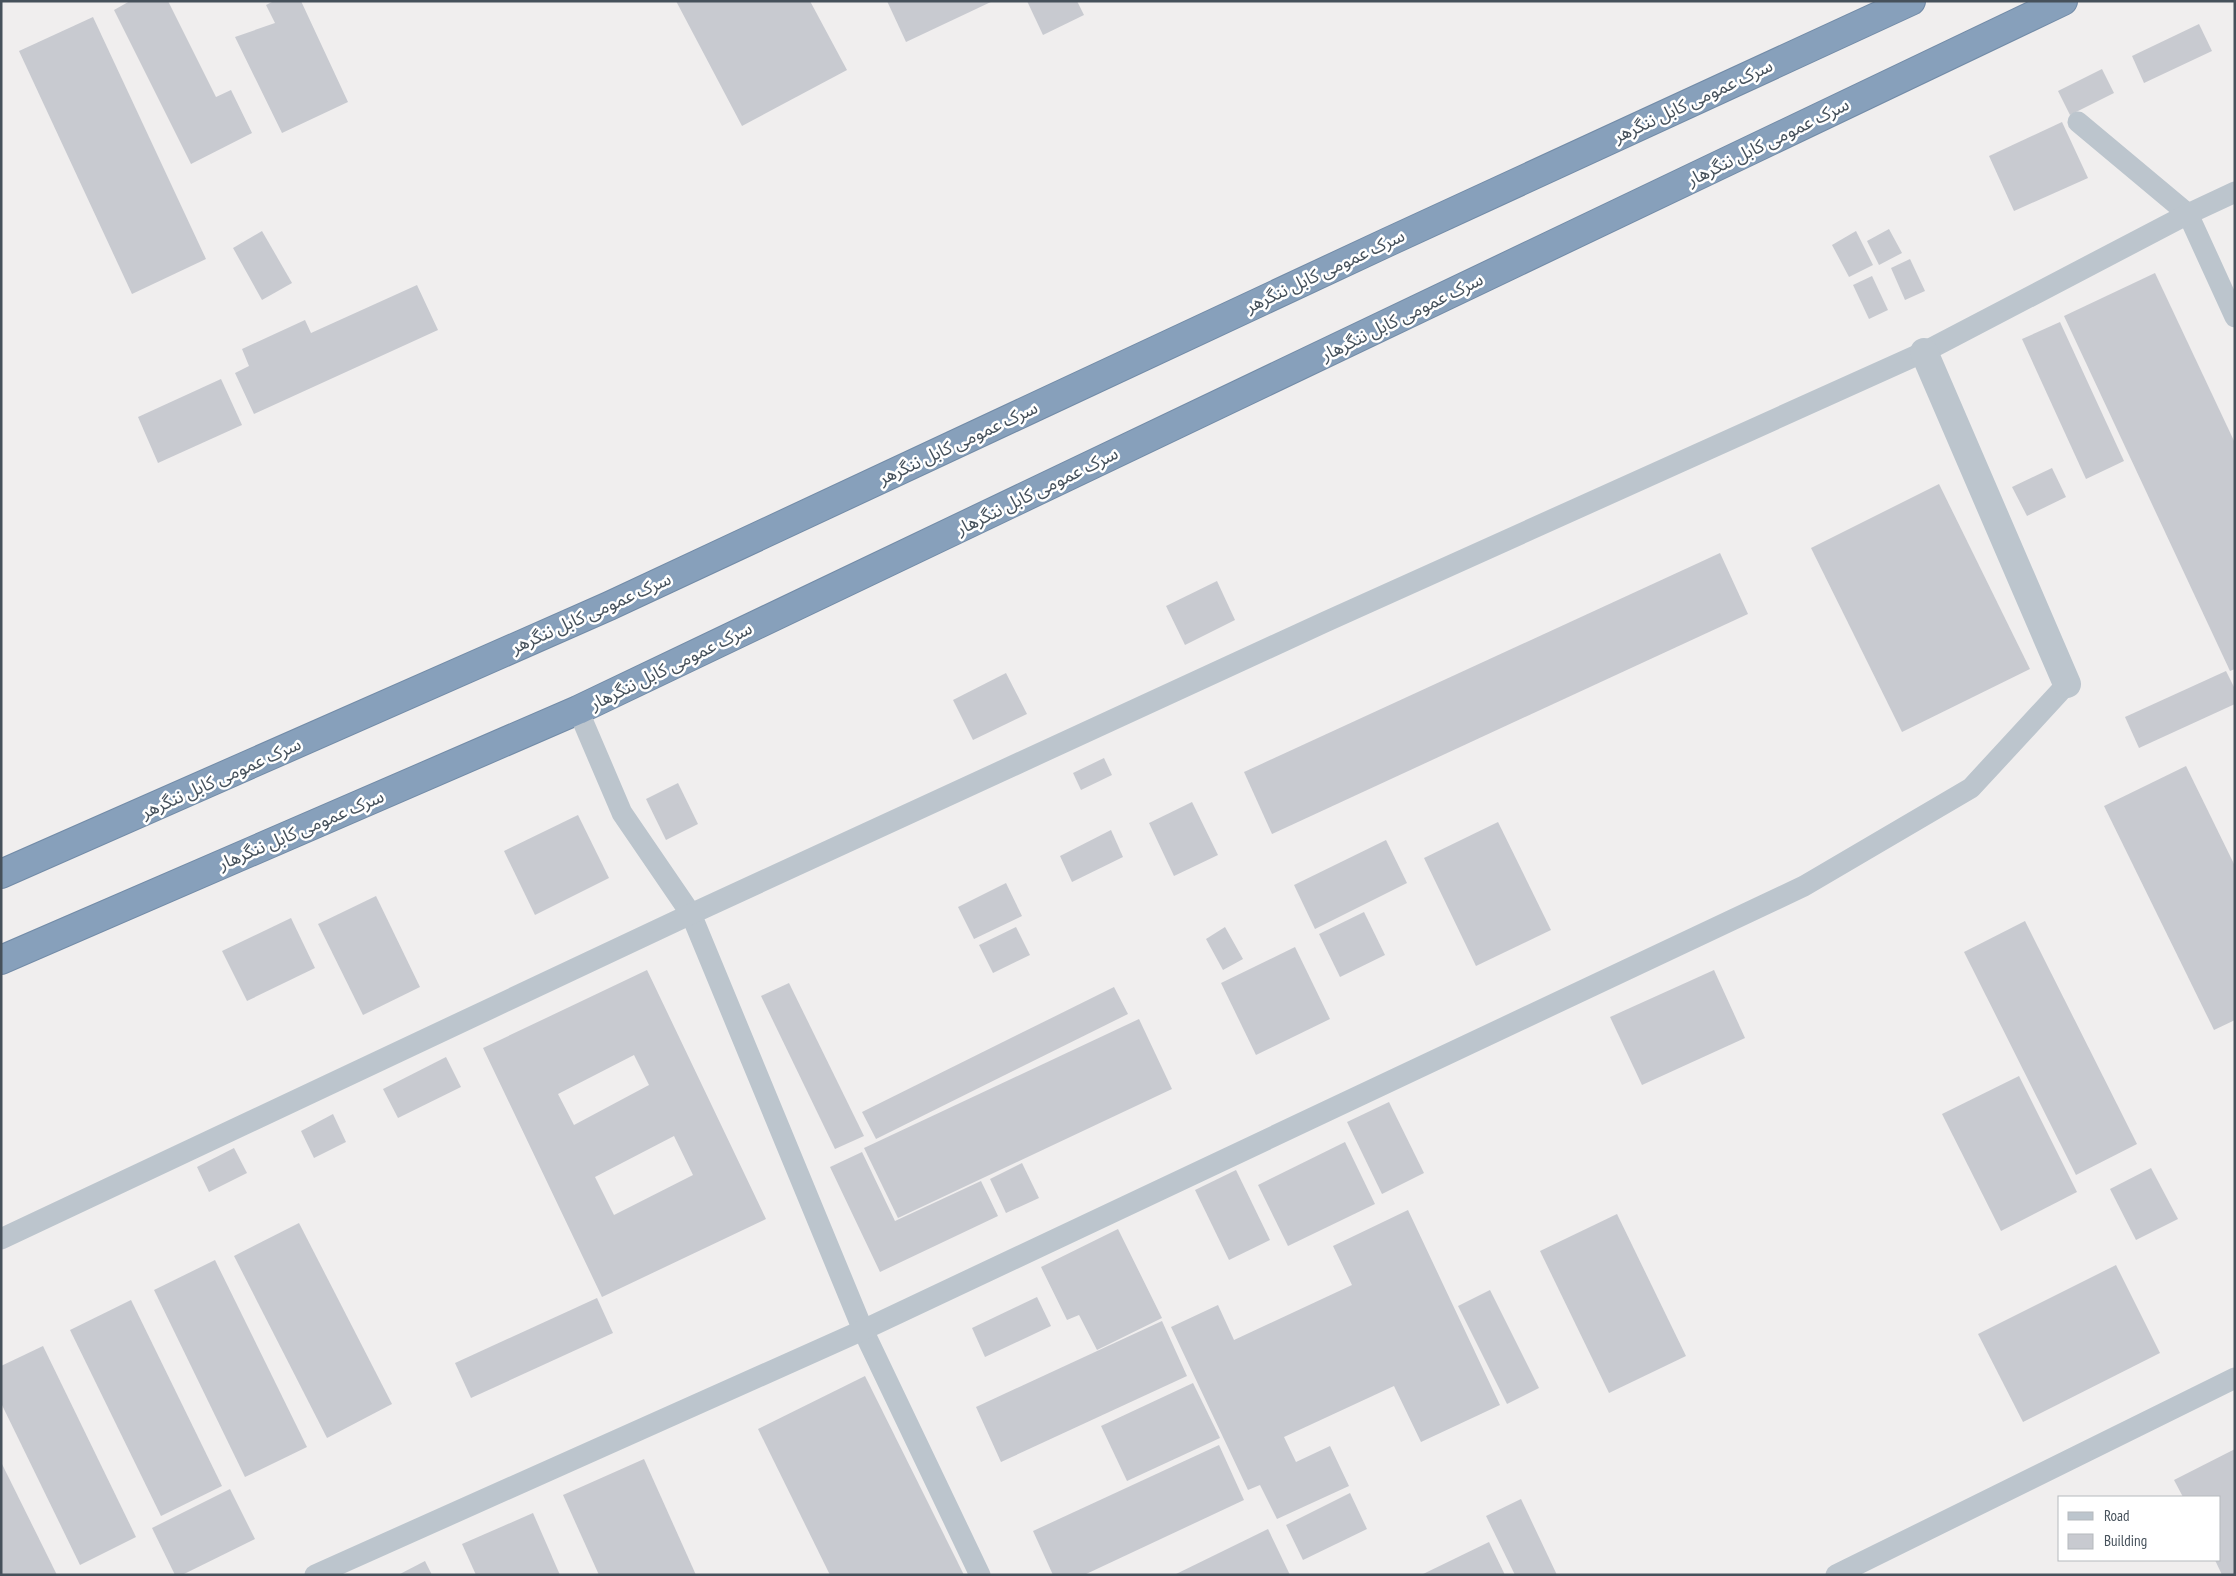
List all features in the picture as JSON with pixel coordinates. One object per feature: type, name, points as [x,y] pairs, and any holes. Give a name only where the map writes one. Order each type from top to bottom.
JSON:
[{"type":"highway","name":"سرک عمومی کابل ننگرهر","points":[[1,874],[609,606],[1388,242],[1911,1]]},
{"type":"highway","name":"سرک عمومی کابل ننگرهار","points":[[1,960],[578,710],[2063,1]]},
{"type":"street","points":[[1924,352],[2067,684]]},
{"type":"lane","points":[[2078,122],[2188,214],[2235,317]]},
{"type":"lane","points":[[1,1239],[691,914],[1316,626],[1924,352],[2188,214],[2235,192]]},
{"type":"lane","points":[[314,1575],[863,1330],[1804,886],[1971,788],[2067,684]]},
{"type":"lane","points":[[578,710],[622,813],[691,914],[863,1330],[980,1575]]},
{"type":"lane","points":[[1836,1575],[2235,1378]]},
{"type":"building","points":[[130,1],[168,1],[216,97],[231,90],[252,133],[191,164],[114,10]]},
{"type":"building","points":[[274,1],[301,1],[348,102],[282,133],[235,37],[275,23],[266,5]]},
{"type":"building","points":[[676,1],[810,1],[847,70],[742,126]]},
{"type":"building","points":[[887,1],[993,1],[906,42]]},
{"type":"building","points":[[1027,1],[1077,1],[1084,15],[1043,35]]},
{"type":"building","points":[[93,17],[206,259],[132,294],[19,51]]},
{"type":"building","points":[[2199,24],[2212,51],[2144,83],[2132,56]]},
{"type":"building","points":[[2102,69],[2114,93],[2070,115],[2058,91]]},
{"type":"building","points":[[2062,122],[2088,178],[2014,211],[1989,156]]},
{"type":"building","points":[[1889,229],[1902,253],[1879,265],[1867,241]]},
{"type":"building","points":[[262,231],[292,283],[262,300],[233,248]]},
{"type":"building","points":[[1856,231],[1873,265],[1849,277],[1832,245]]},
{"type":"building","points":[[1910,259],[1925,291],[1905,300],[1891,268]]},
{"type":"building","points":[[2155,273],[2235,443],[2235,669],[2230,671],[2064,316]]},
{"type":"building","points":[[1872,276],[1888,310],[1869,319],[1853,285]]},
{"type":"building","points":[[417,285],[438,330],[254,414],[235,373],[249,366],[242,349],[305,320],[311,333]]},
{"type":"building","points":[[2060,322],[2124,461],[2086,479],[2022,339]]},
{"type":"building","points":[[221,379],[242,425],[158,463],[138,417]]},
{"type":"building","points":[[2052,468],[2066,497],[2027,516],[2012,487]]},
{"type":"building","points":[[1939,484],[2030,669],[1902,732],[1811,548]]},
{"type":"building","points":[[1720,553],[1748,614],[1272,834],[1244,772]]},
{"type":"building","points":[[1217,581],[1235,620],[1185,645],[1166,606]]},
{"type":"building","points":[[2226,671],[2235,689],[2235,704],[2139,748],[2125,717]]},
{"type":"building","points":[[1006,673],[1027,714],[973,740],[953,700]]},
{"type":"building","points":[[1104,758],[1112,775],[1081,790],[1073,773]]},
{"type":"building","points":[[2186,766],[2235,866],[2235,1020],[2214,1030],[2104,806]]},
{"type":"building","points":[[678,783],[698,824],[666,840],[646,799]]},
{"type":"building","points":[[1192,802],[1218,855],[1174,876],[1149,823]]},
{"type":"building","points":[[578,815],[609,878],[535,915],[504,851]]},
{"type":"building","points":[[1498,822],[1551,930],[1476,966],[1424,858]]},
{"type":"building","points":[[1111,830],[1123,857],[1072,882],[1060,856]]},
{"type":"building","points":[[1386,840],[1407,883],[1315,929],[1294,885]]},
{"type":"building","points":[[1006,883],[1022,916],[974,939],[958,907]]},
{"type":"building","points":[[376,896],[420,987],[363,1015],[318,924]]},
{"type":"building","points":[[1364,912],[1385,955],[1340,977],[1319,934]]},
{"type":"building","points":[[291,918],[315,968],[247,1001],[222,951]]},
{"type":"building","points":[[2025,921],[2137,1144],[2076,1175],[1964,952]]},
{"type":"building","points":[[1016,927],[1030,955],[993,973],[979,945]]},
{"type":"building","points":[[1225,927],[1243,959],[1223,970],[1206,939]]},
{"type":"building","points":[[1295,947],[1330,1019],[1256,1055],[1221,983]]},
{"type":"building","points":[[647,970],[766,1219],[602,1297],[483,1048]],"holes":[[[634,1055],[649,1085],[574,1125],[558,1094]],[[674,1136],[693,1175],[614,1215],[595,1177]]]},
{"type":"building","points":[[1714,970],[1745,1038],[1642,1085],[1610,1017]]},
{"type":"building","points":[[789,983],[864,1136],[835,1149],[761,996]]},
{"type":"building","points":[[1114,987],[1128,1014],[876,1139],[862,1112]]},
{"type":"building","points":[[1139,1019],[1172,1089],[898,1218],[864,1148]]},
{"type":"building","points":[[446,1057],[461,1087],[398,1118],[383,1089]]},
{"type":"building","points":[[2019,1076],[2077,1192],[2001,1231],[1942,1114]]},
{"type":"building","points":[[1389,1102],[1424,1173],[1382,1194],[1347,1122]]},
{"type":"building","points":[[333,1114],[346,1142],[314,1158],[301,1131]]},
{"type":"building","points":[[1345,1142],[1375,1204],[1288,1246],[1258,1185]]},
{"type":"building","points":[[234,1148],[247,1173],[209,1192],[197,1167]]},
{"type":"building","points":[[862,1152],[895,1221],[981,1181],[998,1216],[880,1272],[830,1167]]},
{"type":"building","points":[[1022,1163],[1039,1198],[1006,1213],[990,1179]]},
{"type":"building","points":[[2151,1168],[2178,1219],[2136,1240],[2110,1189]]},
{"type":"building","points":[[1236,1170],[1270,1240],[1229,1260],[1195,1190]]},
{"type":"building","points":[[1408,1210],[1500,1405],[1421,1442],[1394,1386],[1284,1437],[1296,1462],[1330,1446],[1349,1486],[1277,1519],[1260,1485],[1248,1490],[1171,1327],[1218,1305],[1234,1340],[1352,1285],[1333,1246]]},
{"type":"building","points":[[1617,1214],[1686,1356],[1609,1393],[1540,1251]]},
{"type":"building","points":[[299,1223],[392,1404],[327,1438],[234,1256]]},
{"type":"building","points":[[1118,1229],[1162,1318],[1097,1350],[1079,1315],[1067,1320],[1041,1267]]},
{"type":"building","points":[[215,1260],[307,1447],[245,1477],[154,1290]]},
{"type":"building","points":[[2116,1265],[2160,1353],[2023,1422],[1978,1334]]},
{"type":"building","points":[[1490,1290],[1539,1388],[1507,1404],[1458,1306]]},
{"type":"building","points":[[1037,1297],[1051,1326],[985,1357],[972,1328]]},
{"type":"building","points":[[597,1298],[613,1333],[471,1398],[455,1363]]},
{"type":"building","points":[[131,1300],[222,1486],[161,1516],[70,1330]]},
{"type":"building","points":[[1162,1321],[1187,1376],[1001,1462],[976,1407]]},
{"type":"building","points":[[43,1346],[136,1537],[80,1565],[1,1403],[1,1366]]},
{"type":"building","points":[[865,1376],[964,1575],[830,1575],[758,1429]]},
{"type":"building","points":[[1193,1383],[1220,1438],[1127,1481],[1101,1426]]},
{"type":"building","points":[[1219,1445],[1244,1500],[1084,1575],[1053,1575],[1033,1531]]},
{"type":"building","points":[[2235,1449],[2235,1575],[2222,1575],[2215,1561],[2221,1561],[2221,1496],[2182,1496],[2174,1480]]},
{"type":"building","points":[[644,1459],[696,1575],[599,1575],[563,1495]]},
{"type":"building","points":[[1,1462],[57,1575],[1,1575]]},
{"type":"building","points":[[230,1489],[255,1539],[182,1575],[175,1575],[152,1528]]},
{"type":"building","points":[[1350,1493],[1367,1529],[1303,1560],[1286,1525]]},
{"type":"building","points":[[1521,1499],[1557,1575],[1515,1575],[1486,1516]]},
{"type":"building","points":[[533,1513],[560,1575],[476,1575],[462,1544]]},
{"type":"building","points":[[1268,1529],[1290,1575],[1174,1575]]},
{"type":"building","points":[[1489,1542],[1505,1575],[1421,1575]]},
{"type":"building","points":[[425,1561],[432,1575],[398,1575]]}]
